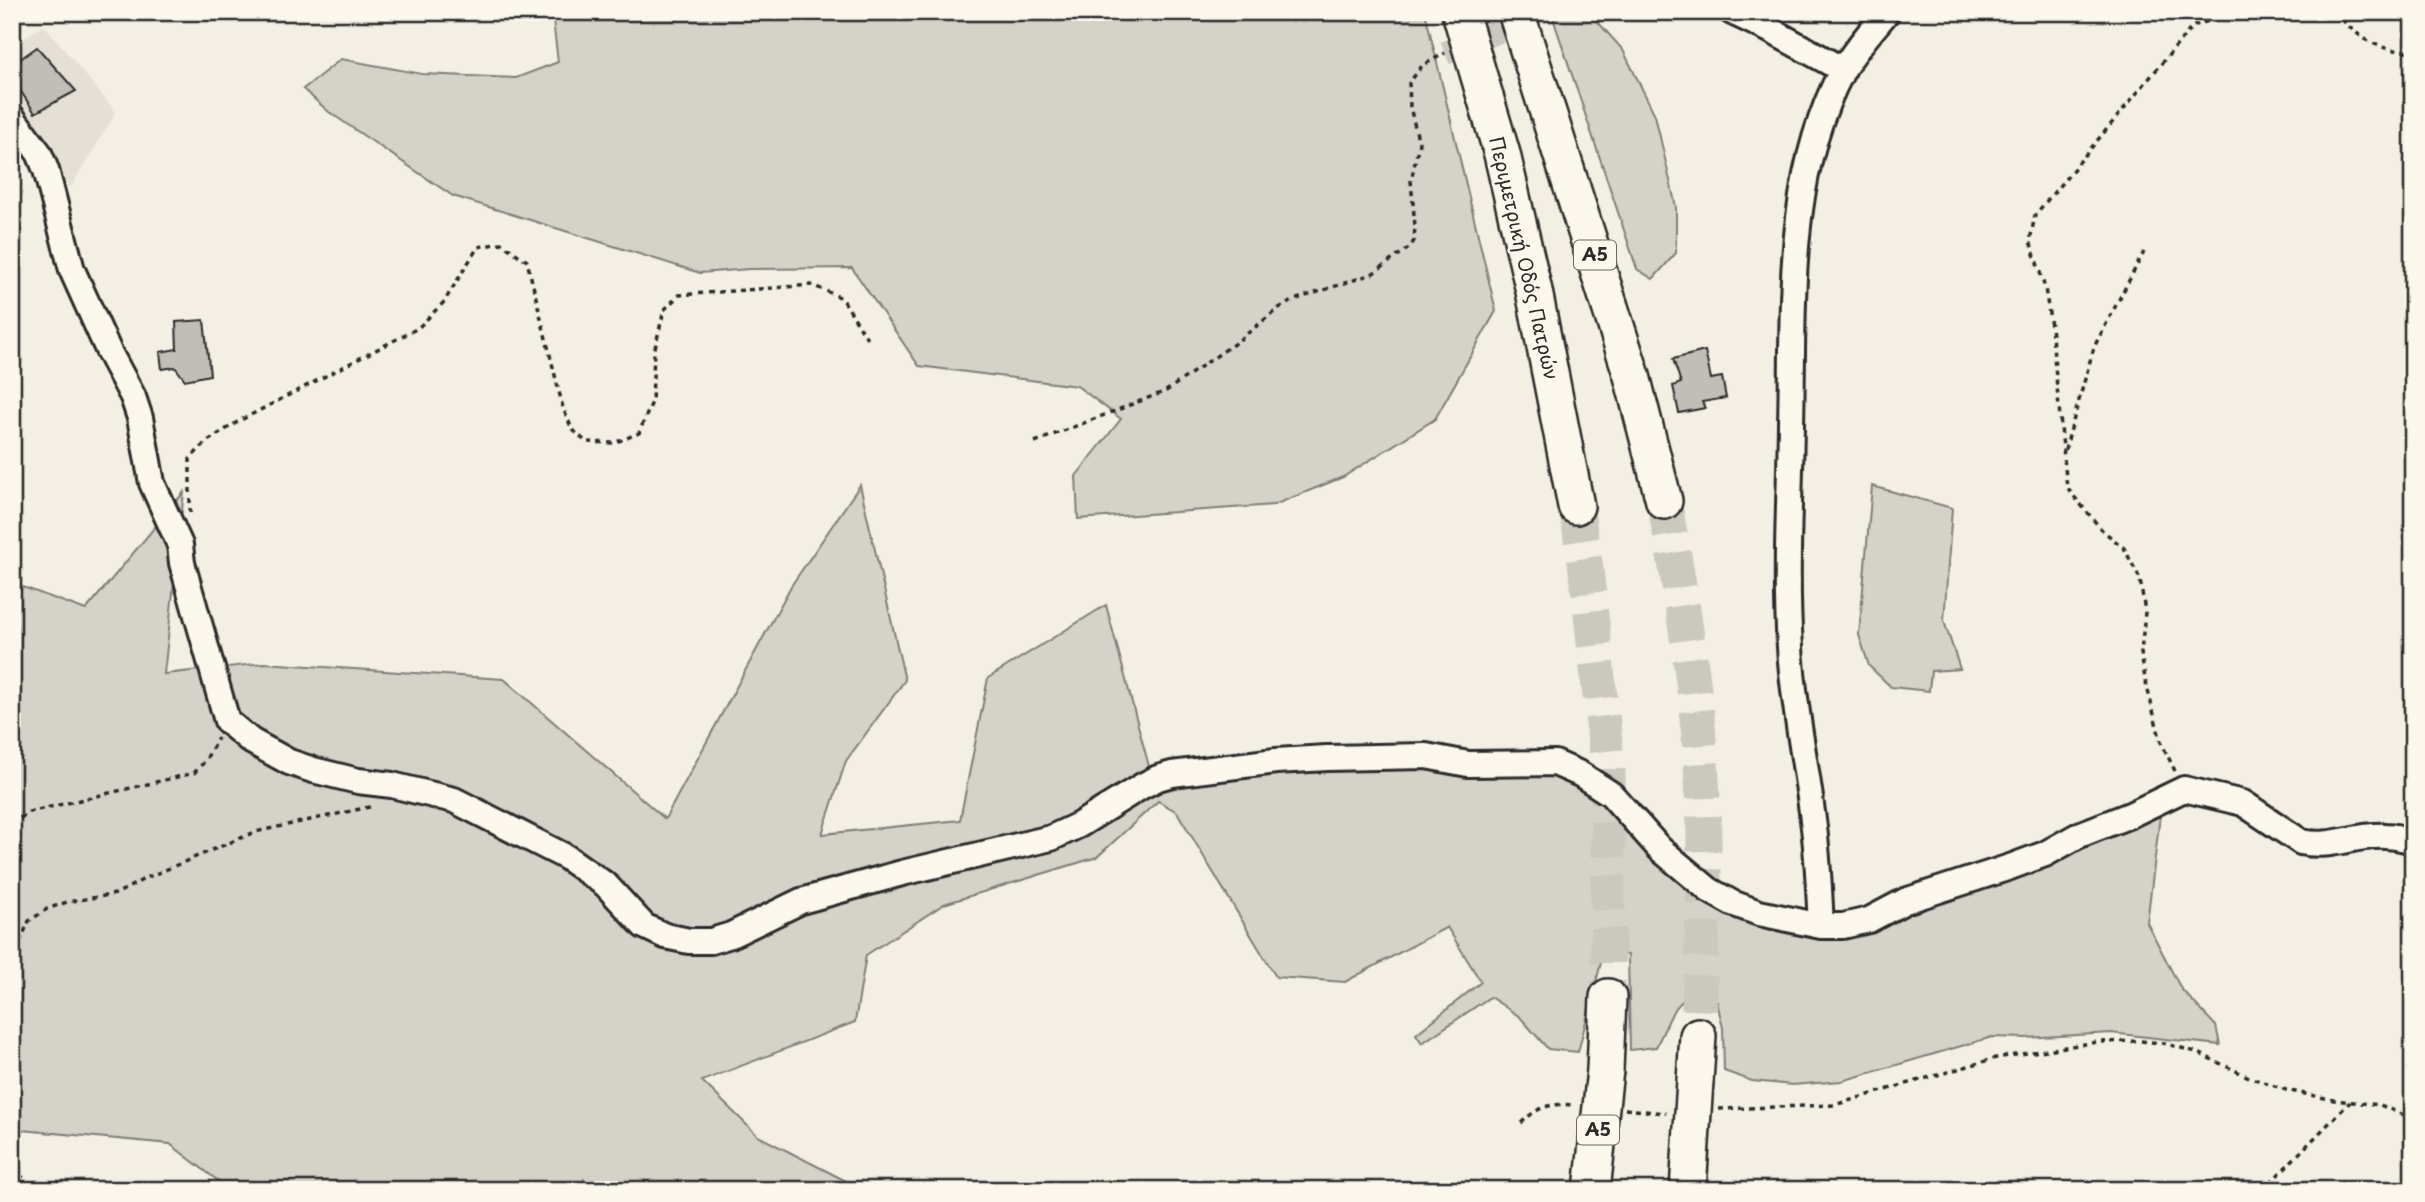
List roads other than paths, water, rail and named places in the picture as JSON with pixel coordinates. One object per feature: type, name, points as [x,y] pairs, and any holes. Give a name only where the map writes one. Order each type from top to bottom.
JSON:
[{"type":"highway","name":"Περιμετρική Οδός Πατρών","points":[[1460,12],[1503,154],[1534,291],[1576,506]]},
{"type":"highway","name":"Α5","points":[[1516,12],[1632,376],[1664,501]]},
{"type":"highway","name":"Α5","points":[[1592,1190],[1605,1070],[1608,997]]},
{"type":"highway","points":[[1688,1190],[1703,1095],[1698,1036]]},
{"type":"street","points":[[1732,12],[1843,70]]},
{"type":"street","points":[[1821,926],[1814,823],[1795,701],[1790,647],[1788,551],[1798,232],[1804,188],[1816,135],[1843,70],[1887,12]]},
{"type":"street","points":[[12,117],[39,153],[46,170],[72,270],[109,352],[133,397],[140,418],[152,483],[180,544],[182,563],[227,721],[267,751],[301,766],[358,781],[393,785],[454,800],[493,818],[566,857],[606,885],[644,926],[665,936],[689,941],[711,941],[731,935],[801,901],[902,873],[1051,838],[1094,817],[1142,786],[1172,774],[1276,761],[1426,756],[1468,764],[1543,761],[1564,766],[1611,794],[1660,849],[1709,890],[1751,910],[1821,926],[1843,926],[1868,919],[1905,901],[2045,854],[2079,835],[2130,815],[2184,789],[2243,803],[2301,842],[2335,844],[2384,836],[2413,840]]},
{"type":"tunnel","points":[[1445,53],[1546,12]]},
{"type":"tunnel","points":[[1664,501],[1686,627],[1703,797],[1703,913],[1698,1036]]},
{"type":"tunnel","points":[[1576,506],[1586,569],[1608,769],[1608,997]]}]
